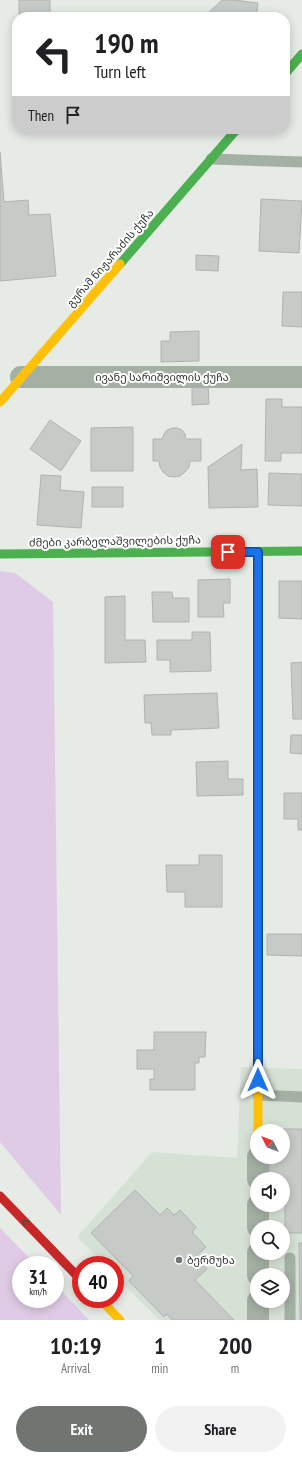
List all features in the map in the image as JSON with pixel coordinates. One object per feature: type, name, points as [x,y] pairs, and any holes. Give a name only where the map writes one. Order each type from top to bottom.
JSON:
[{"type":"main road","points":[[290,68],[302,54]]},
{"type":"main road","name":"გურამ ნიჟარაძის ქუჩა","points":[[0,402],[233,134]]},
{"type":"main road","name":"ძმები კარბელაშვილების ქუჩა","points":[[0,554],[302,551]]},
{"type":"main road","points":[[258,552],[258,1124]]},
{"type":"main road","points":[[0,1196],[72,1271]]},
{"type":"main road","points":[[109,1308],[120,1320]]},
{"type":"street","name":"ივანე სარიშვილის ქუჩა","points":[[21,377],[302,377]]},
{"type":"street","points":[[258,1308],[258,1320]]},
{"type":"lane","points":[[211,160],[302,162]]},
{"type":"lane","points":[[258,1096],[302,1097]]},
{"type":"lane","points":[[290,1260],[290,1320]]},
{"type":"shaded area","points":[[0,571],[15,573],[53,602],[61,1215],[0,1142]]},
{"type":"shaded area","points":[[241,1067],[302,1069],[302,1320],[159,1320],[124,1285],[124,1256],[96,1256],[77,1237],[152,1152],[237,1158]]},
{"type":"shaded area","points":[[0,1228],[27,1256],[12,1256],[12,1308],[64,1308],[64,1294],[72,1302],[72,1308],[78,1308],[89,1320],[0,1320]]},
{"type":"building","points":[[19,0],[50,0],[50,12],[19,12]]},
{"type":"building","points":[[222,0],[258,3],[257,12],[209,12]]},
{"type":"building","points":[[0,152],[4,202],[28,200],[29,215],[50,214],[56,276],[0,281]]},
{"type":"building","points":[[261,199],[302,201],[299,253],[259,251]]},
{"type":"building","points":[[196,255],[219,256],[218,271],[196,270]]},
{"type":"building","points":[[283,292],[302,292],[302,327],[282,326]]},
{"type":"building","points":[[199,331],[199,361],[161,362],[161,341],[170,341],[170,332]]},
{"type":"building","points":[[208,385],[209,404],[192,405],[192,386]]},
{"type":"building","points":[[266,399],[282,399],[282,407],[302,407],[302,453],[281,453],[281,461],[265,461]]},
{"type":"building","points":[[50,420],[81,441],[61,471],[30,449]]},
{"type":"building","points":[[133,427],[133,471],[91,471],[91,428]]},
{"type":"building","points":[[172,428],[182,430],[186,439],[201,439],[201,461],[190,461],[189,467],[185,472],[180,476],[175,477],[168,476],[163,472],[159,461],[153,461],[153,439],[162,439],[167,430]]},
{"type":"building","points":[[242,444],[241,470],[257,469],[258,507],[209,508],[208,467]]},
{"type":"building","points":[[269,473],[302,474],[302,506],[268,505]]},
{"type":"building","points":[[41,475],[61,476],[60,490],[84,492],[81,528],[37,525]]},
{"type":"building","points":[[92,487],[123,487],[123,507],[92,507]]},
{"type":"building","points":[[230,579],[230,603],[223,603],[224,617],[198,617],[198,580]]},
{"type":"building","points":[[279,581],[302,581],[302,619],[279,618]]},
{"type":"building","points":[[152,592],[172,592],[173,598],[189,598],[189,622],[153,622]]},
{"type":"building","points":[[125,596],[125,640],[145,640],[146,662],[105,663],[105,597]]},
{"type":"building","points":[[192,632],[210,632],[211,671],[170,672],[170,660],[157,660],[157,640],[192,640]]},
{"type":"building","points":[[302,662],[302,719],[293,719],[291,663]]},
{"type":"building","points":[[217,693],[219,728],[171,730],[171,735],[152,735],[151,723],[145,723],[144,695]]},
{"type":"building","points":[[291,735],[302,735],[302,754],[290,753]]},
{"type":"building","points":[[228,761],[228,779],[243,779],[243,795],[197,796],[196,762]]},
{"type":"building","points":[[284,793],[302,793],[302,830],[298,830],[298,819],[284,819]]},
{"type":"building","points":[[199,855],[222,855],[222,907],[185,907],[185,892],[167,892],[166,865],[199,865]]},
{"type":"building","points":[[267,934],[302,934],[302,956],[267,955]]},
{"type":"building","points":[[154,1032],[206,1032],[205,1057],[199,1057],[199,1063],[195,1063],[195,1090],[150,1090],[150,1079],[154,1079],[154,1069],[137,1069],[137,1050],[154,1050]]},
{"type":"building","points":[[290,1129],[302,1129],[302,1233],[290,1233],[290,1220],[285,1220],[285,1212],[290,1212],[290,1172],[270,1172],[270,1164],[290,1164]]},
{"type":"building","points":[[135,1190],[160,1215],[167,1208],[174,1215],[180,1210],[196,1227],[192,1232],[206,1247],[195,1257],[207,1269],[195,1280],[234,1320],[172,1320],[166,1314],[164,1317],[129,1281],[133,1276],[124,1267],[124,1256],[113,1256],[91,1233]]},
{"type":"building","points":[[299,1243],[302,1243],[302,1320],[300,1320]]},
{"type":"traffic: fast","points":[[290,68],[302,54]]},
{"type":"traffic: fast","points":[[120,264],[233,134]]},
{"type":"traffic: fast","points":[[0,554],[302,551]]},
{"type":"traffic: slow","points":[[0,402],[120,264]]},
{"type":"traffic: slow","points":[[258,552],[258,624]]},
{"type":"traffic: slow","points":[[258,823],[258,1124]]},
{"type":"traffic: slow","points":[[109,1308],[120,1320]]},
{"type":"traffic: jam","points":[[258,624],[258,823]]},
{"type":"traffic: jam","points":[[0,1196],[72,1271]]},
{"type":"place","name":"ბერმუხა","points":[[179,1260]]},
{"type":"route","points":[[228,552],[258,552],[258,1080]]}]
